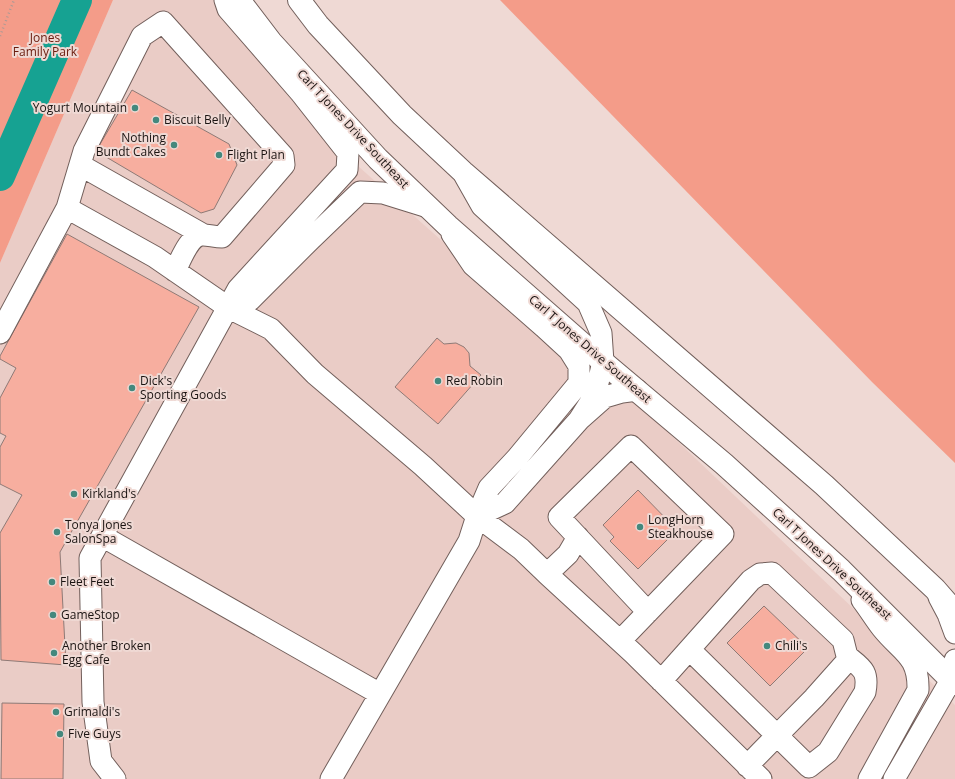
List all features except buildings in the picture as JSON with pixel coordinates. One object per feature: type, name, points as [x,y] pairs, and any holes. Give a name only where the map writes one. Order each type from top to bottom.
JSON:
[{"type":"main road","name":"Carl T Jones Drive Southeast","points":[[239,0],[271,42],[378,159],[448,226],[603,362],[724,464],[954,675]]},
{"type":"main road","points":[[299,0],[318,25],[402,115],[463,172],[818,480],[935,590],[955,612]]},
{"type":"lane","points":[[115,779],[102,761],[93,702],[90,558],[229,308],[238,289],[347,170],[348,153],[300,92],[228,9],[225,0]]},
{"type":"lane","points":[[0,333],[67,208],[84,151],[142,36],[163,22],[283,156],[284,165],[222,238],[202,234],[80,165]]},
{"type":"lane","points":[[463,172],[482,206],[588,303],[601,333],[603,362],[595,395],[579,420]]},
{"type":"lane","points":[[229,308],[250,300],[360,192],[383,193],[428,207]]},
{"type":"lane","points":[[67,208],[155,257],[229,308],[271,330],[315,374],[423,466],[477,516],[521,550],[620,641],[754,772],[778,735],[842,666],[847,660],[847,656],[842,640],[772,573],[760,574],[751,580],[661,681]]},
{"type":"lane","points":[[331,779],[469,541],[477,516],[489,488],[517,458],[579,383],[579,366],[568,350],[473,265],[448,226]]},
{"type":"lane","points":[[175,271],[194,238],[202,234]]},
{"type":"lane","points":[[477,516],[505,503],[579,420],[605,397],[622,392],[637,390]]},
{"type":"lane","points":[[620,641],[648,612],[723,534],[631,446],[559,517],[648,612]]},
{"type":"lane","points":[[102,536],[380,694]]},
{"type":"lane","points":[[547,574],[568,554],[578,537]]},
{"type":"lane","points":[[841,570],[883,629],[910,658],[918,676],[918,690],[869,779]]},
{"type":"lane","points":[[935,590],[948,614],[955,633]]},
{"type":"lane","points":[[690,650],[809,767],[828,752],[865,692],[867,683],[863,668],[847,656]]},
{"type":"lane","points":[[894,779],[954,675]]},
{"type":"path","points":[[0,36],[14,0]]},
{"type":"shaded area","points":[[113,0],[214,0],[221,11],[339,149],[563,349],[635,401],[955,705],[955,779],[0,779],[0,263]]},
{"type":"green space","name":"Jones Family Park","points":[[0,0],[113,0],[0,263]]},
{"type":"green space","points":[[500,0],[955,0],[955,463],[872,382]]},
{"type":"waterway","points":[[0,176],[77,0]]},
{"type":"place","name":"Yogurt Mountain","points":[[135,108]]},
{"type":"place","name":"Biscuit Belly","points":[[156,120]]},
{"type":"place","name":"Nothing Bundt Cakes","points":[[174,145]]},
{"type":"place","name":"Flight Plan","points":[[219,155]]},
{"type":"place","name":"Red Robin","points":[[438,381]]},
{"type":"place","name":"Dick's Sporting Goods","points":[[132,388]]},
{"type":"place","name":"Kirkland's","points":[[74,494]]},
{"type":"place","name":"LongHorn Steakhouse","points":[[640,527]]},
{"type":"place","name":"Tonya Jones SalonSpa","points":[[57,532]]},
{"type":"place","name":"Fleet Feet","points":[[52,582]]},
{"type":"place","name":"GameStop","points":[[53,615]]},
{"type":"place","name":"Chili's","points":[[767,646]]},
{"type":"place","name":"Another Broken Egg Cafe","points":[[54,653]]},
{"type":"place","name":"Grimaldi's","points":[[56,712]]},
{"type":"place","name":"Five Guys","points":[[60,734]]}]
